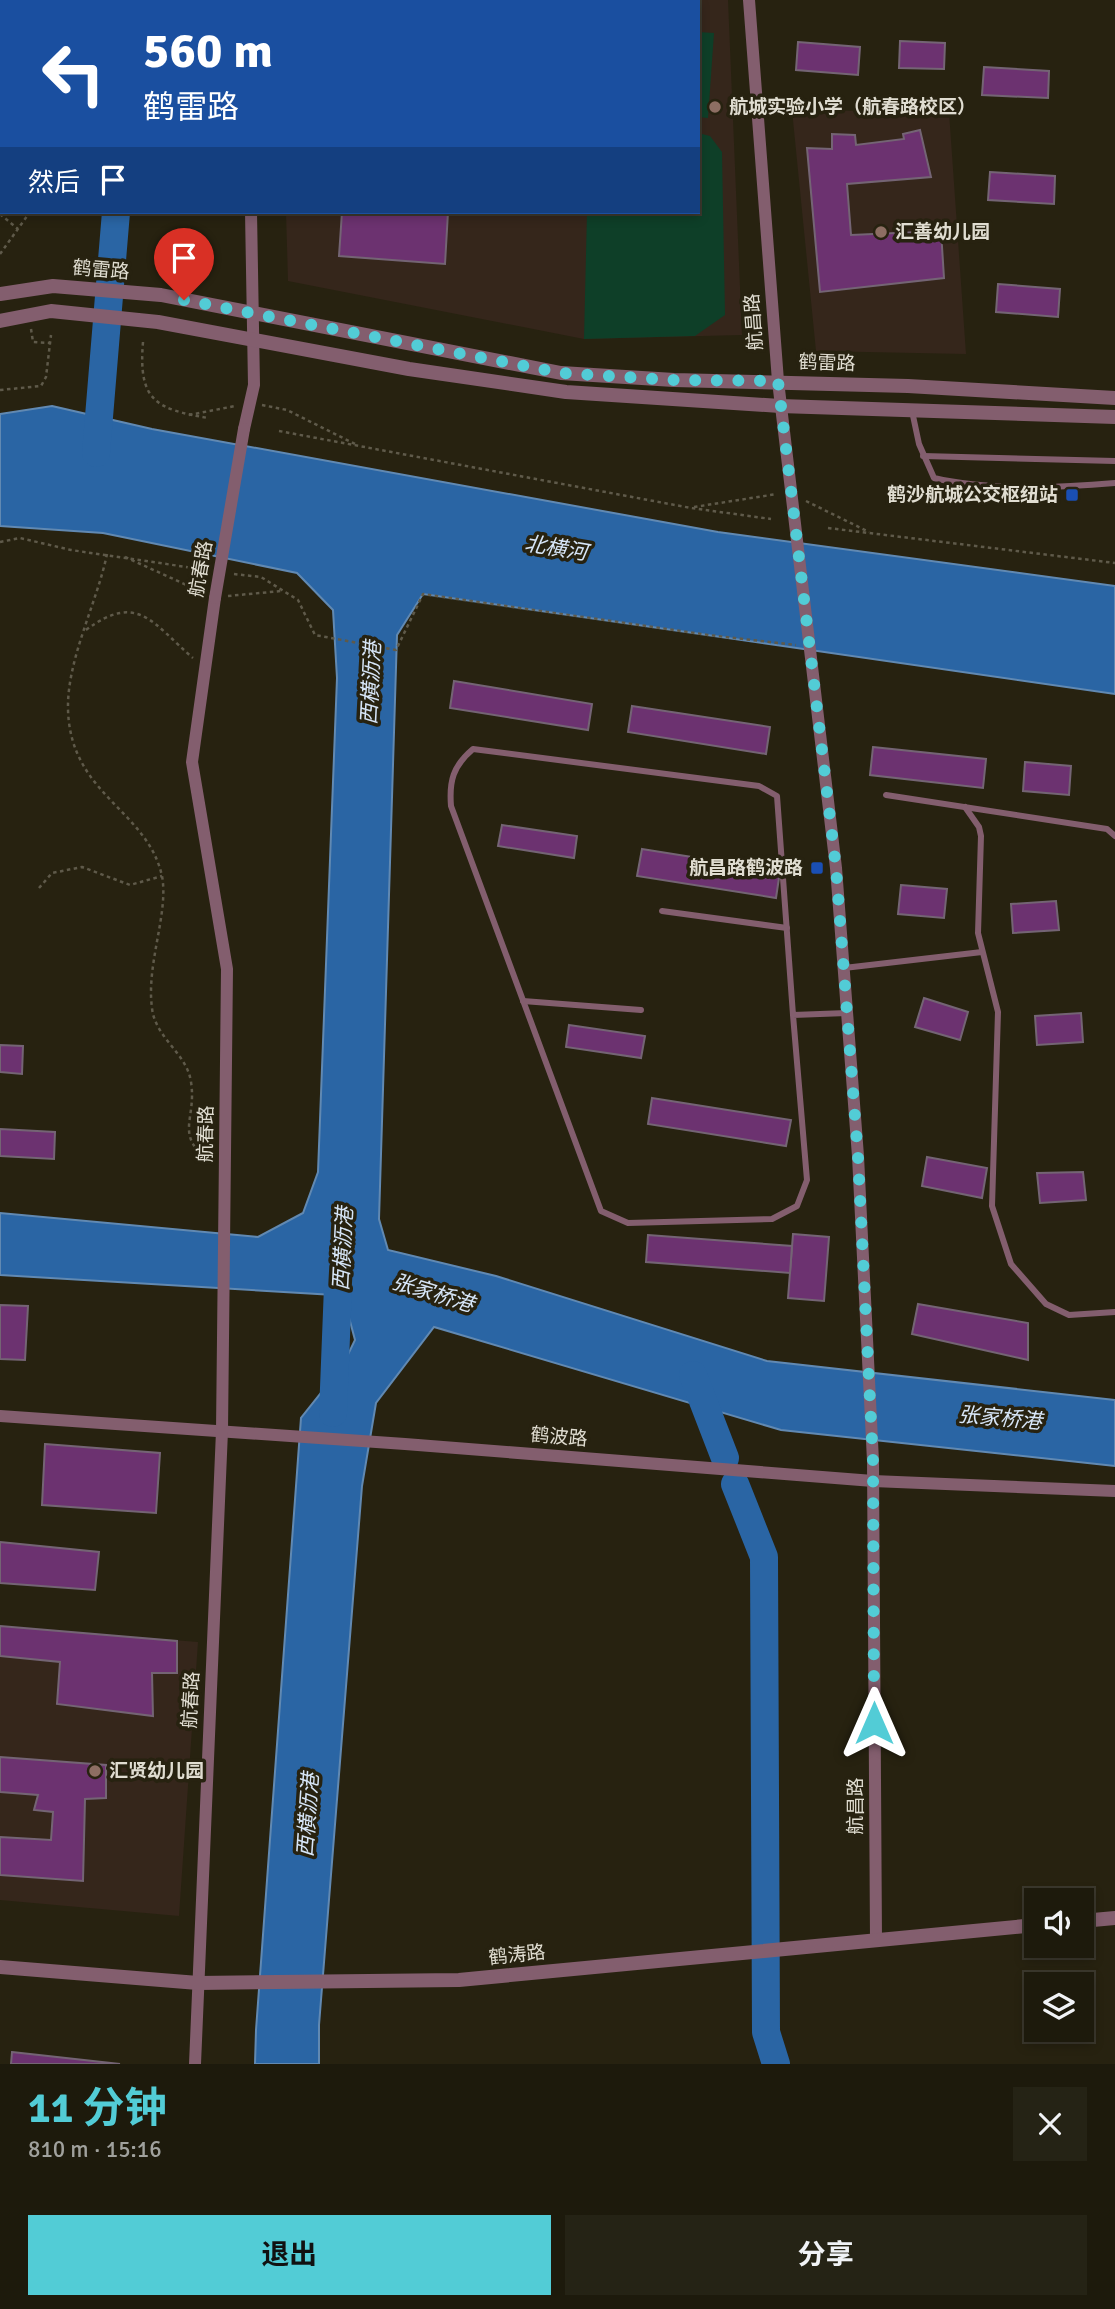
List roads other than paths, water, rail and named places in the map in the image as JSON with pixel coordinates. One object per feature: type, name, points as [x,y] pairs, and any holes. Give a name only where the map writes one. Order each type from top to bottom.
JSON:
[{"type":"street","name":"航昌路","points":[[749,0],[780,406],[836,868],[858,1157],[873,1481],[876,1938]]},
{"type":"street","name":"航春路","points":[[195,2064],[222,1431],[227,969],[192,762],[215,598],[254,385],[255,313],[251,214]]},
{"type":"street","name":"鹤雷路","points":[[0,294],[53,286],[161,295],[561,373],[1115,398]]},
{"type":"street","points":[[0,321],[51,311],[158,322],[409,369],[566,392],[780,406],[1115,417]]},
{"type":"street","name":"鹤波路","points":[[0,1416],[365,1441],[873,1481],[1115,1491]]},
{"type":"street","points":[[1094,1920],[1115,1918]]},
{"type":"street","name":"鹤涛路","points":[[0,1967],[198,1983],[459,1980],[876,1938],[1024,1926]]},
{"type":"lane","points":[[912,409],[923,456],[934,478],[955,483],[1073,487],[1115,483]]},
{"type":"lane","points":[[923,456],[1115,461]]},
{"type":"lane","points":[[473,749],[759,786],[777,796],[807,1180],[797,1206],[772,1219],[628,1223],[601,1211],[523,1001],[451,806],[449,786],[457,762],[473,749]]},
{"type":"lane","points":[[886,795],[1107,829],[1115,836]]},
{"type":"lane","points":[[965,807],[979,827],[981,836],[977,885],[982,952],[998,1012],[992,1206],[1011,1264],[1046,1304],[1069,1315],[1115,1312]]},
{"type":"lane","points":[[662,911],[787,928]]},
{"type":"lane","points":[[844,968],[982,952]]},
{"type":"lane","points":[[523,1001],[641,1010]]},
{"type":"lane","points":[[793,1015],[847,1013]]},
{"type":"water","points":[[52,406],[152,429],[718,532],[1115,586],[1115,694],[423,594],[397,635],[379,1219],[388,1250],[496,1276],[767,1361],[1115,1400],[1115,1466],[781,1430],[434,1327],[376,1403],[362,1486],[319,2025],[319,2064],[255,2064],[256,2030],[301,1418],[343,1365],[355,1340],[347,1310],[334,1295],[0,1275],[0,1213],[258,1237],[303,1213],[318,1172],[337,678],[333,610],[297,573],[103,533],[0,526],[0,414]]},
{"type":"waterway","name":"西横沥港","points":[[96,453],[116,214]]},
{"type":"waterway","name":"西横沥港","points":[[333,1413],[339,1261]]},
{"type":"waterway","points":[[693,1375],[725,1458]]},
{"type":"waterway","points":[[735,1484],[764,1557],[766,2032],[776,2064]]},
{"type":"place","name":"航城实验小学（航春路校区）","points":[[715,107]]},
{"type":"place","name":"汇善幼儿园","points":[[881,232]]},
{"type":"place","name":"鹤沙航城公交枢纽站","points":[[1072,495]]},
{"type":"place","name":"航昌路鹤波路","points":[[817,868]]},
{"type":"place","name":"汇贤幼儿园","points":[[95,1771]]},
{"type":"water label","name":"北横河","points":[[556,548]]},
{"type":"water label","name":"张家桥港","points":[[433,1293]]},
{"type":"water label","name":"张家桥港","points":[[1000,1418]]}]
